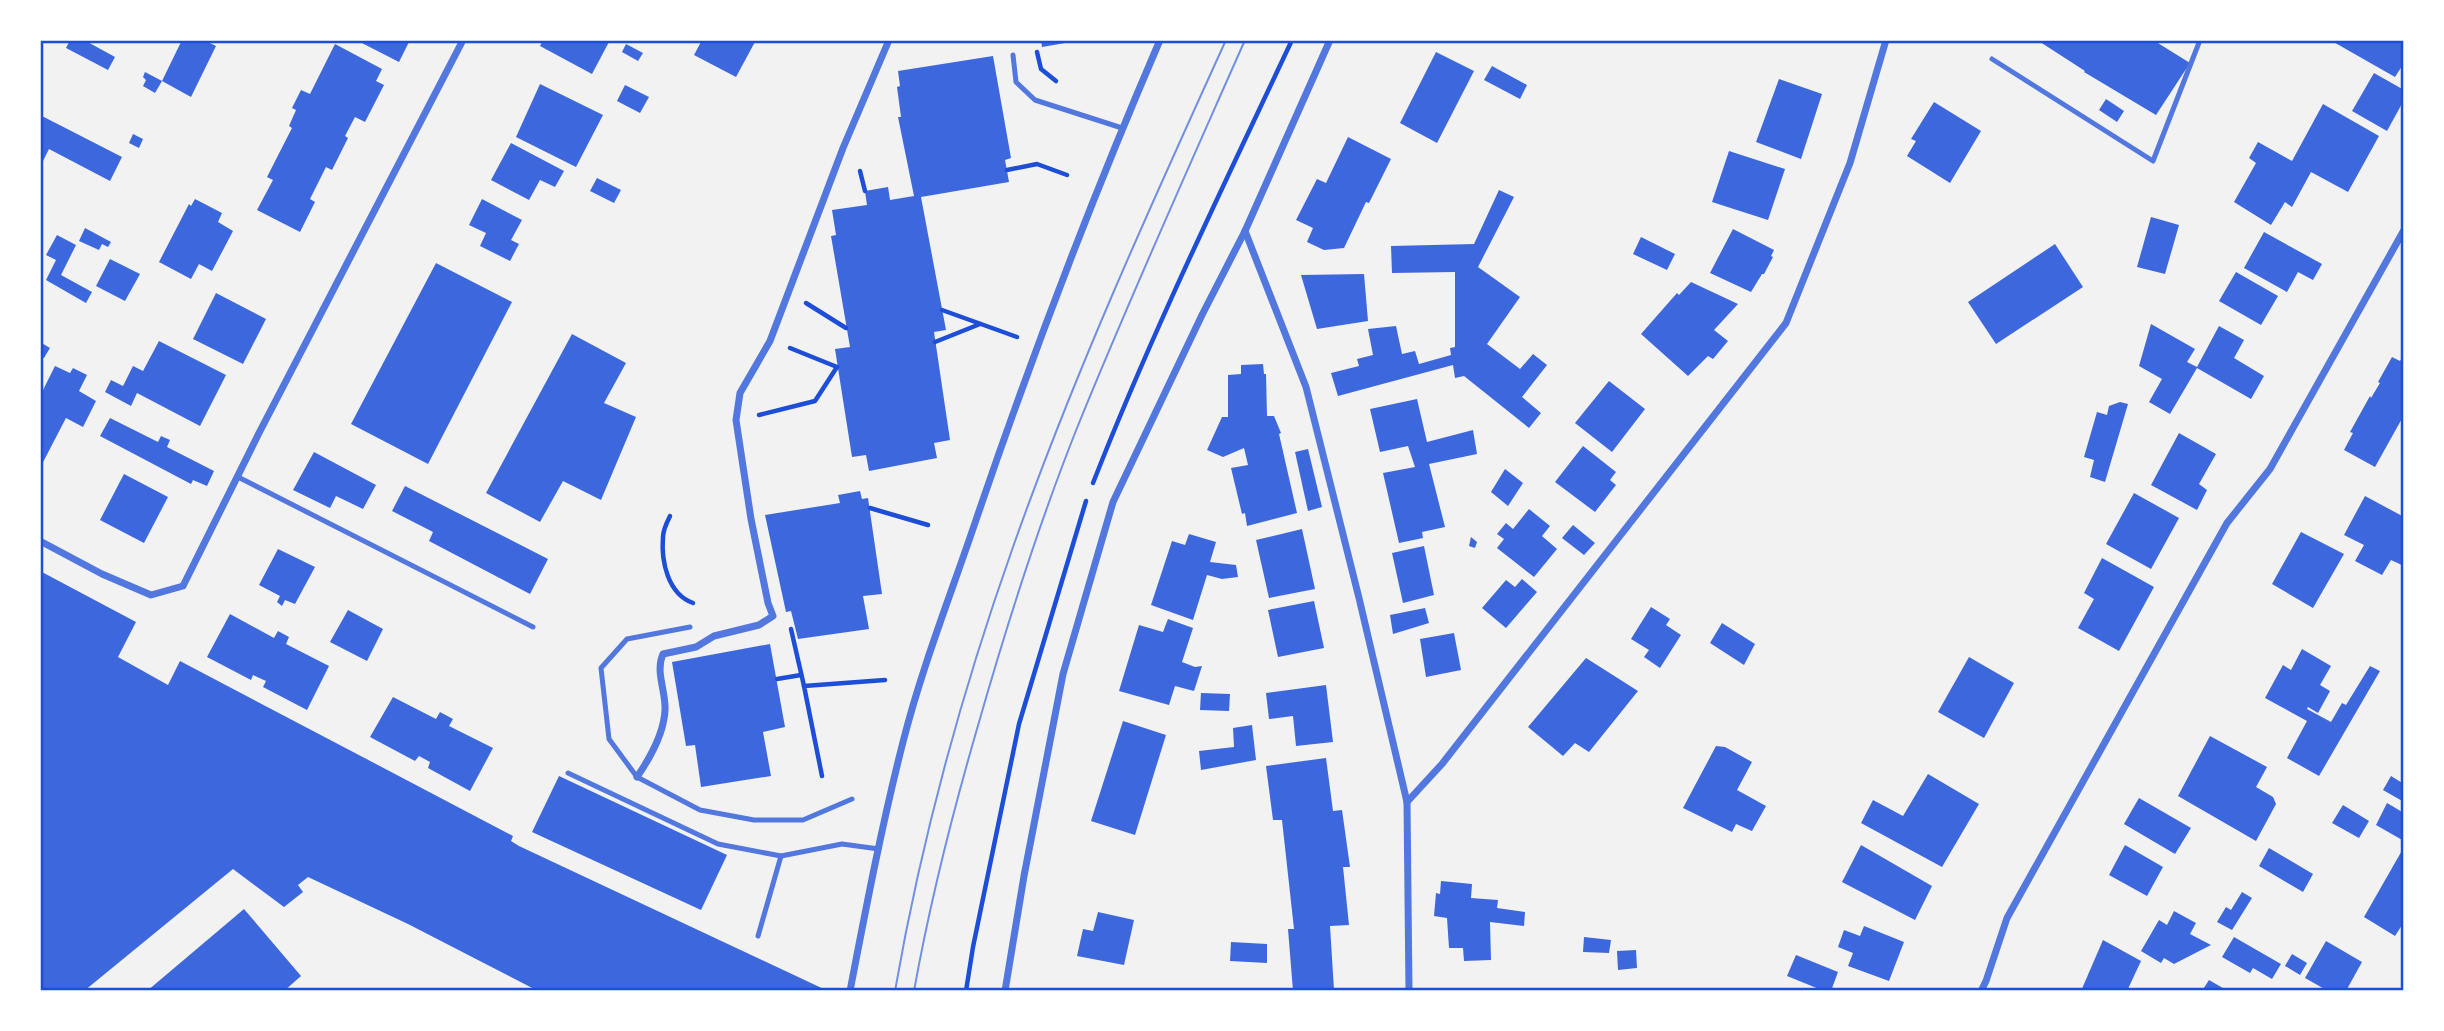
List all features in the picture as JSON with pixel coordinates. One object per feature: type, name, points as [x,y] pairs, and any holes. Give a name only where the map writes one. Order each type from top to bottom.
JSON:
[{"type":"street","points":[[40,541],[102,574],[151,595],[183,586],[463,40]]},
{"type":"street","points":[[636,777],[652,755],[665,710],[659,662],[663,654],[696,647],[714,636],[759,625],[773,616],[751,519],[737,420],[740,393],[770,341],[843,148],[889,40]]},
{"type":"street","points":[[850,991],[903,742],[921,680],[1037,345],[1122,128],[1160,40]]},
{"type":"street","points":[[1005,991],[1063,674],[1113,502],[1245,231],[1330,40]]},
{"type":"street","points":[[1407,802],[1442,764],[1786,323],[1850,163],[1886,40]]},
{"type":"street","points":[[1981,991],[2007,918],[2020,894],[2227,523],[2270,469],[2404,230]]},
{"type":"street","points":[[1245,231],[1306,387],[1407,802],[1409,991]]},
{"type":"lane","points":[[1992,59],[2153,161],[2200,40]]},
{"type":"lane","points":[[1013,55],[1016,82],[1035,100],[1122,128]]},
{"type":"lane","points":[[238,477],[533,627]]},
{"type":"lane","points":[[690,627],[627,639],[601,668],[609,739],[636,777],[700,810],[754,820],[803,820],[852,799]]},
{"type":"lane","points":[[568,773],[718,844],[782,856],[842,844],[879,849]]},
{"type":"lane","points":[[758,936],[782,856]]},
{"type":"path","points":[[1037,48],[1041,69],[1051,79],[1063,84]]},
{"type":"path","points":[[1007,170],[1037,164],[1067,175]]},
{"type":"path","points":[[788,292],[846,328]]},
{"type":"path","points":[[942,310],[1037,345]]},
{"type":"path","points":[[935,342],[980,324]]},
{"type":"path","points":[[737,420],[815,401],[837,367],[770,341]]},
{"type":"path","points":[[870,508],[928,525]]},
{"type":"path","points":[[670,516],[663,536],[664,565],[673,590],[699,605]]},
{"type":"path","points":[[789,619],[822,776]]},
{"type":"path","points":[[777,679],[801,675]]},
{"type":"path","points":[[804,686],[885,680]]},
{"type":"building","points":[[70,40],[84,40],[115,57],[108,70],[66,48]]},
{"type":"building","points":[[182,40],[204,40],[216,46],[191,97],[162,81]]},
{"type":"building","points":[[356,40],[410,40],[399,62]]},
{"type":"building","points":[[543,40],[610,40],[592,74],[540,46]]},
{"type":"building","points":[[702,40],[756,40],[736,77],[694,55]]},
{"type":"building","points":[[1041,40],[1071,40],[1071,42],[1042,47]]},
{"type":"building","points":[[2037,40],[2153,40],[2190,63],[2156,115]]},
{"type":"building","points":[[2330,40],[2404,40],[2404,63],[2395,77]]},
{"type":"building","points":[[335,44],[382,69],[376,81],[384,85],[365,122],[355,117],[332,170],[326,167],[310,199],[315,202],[300,232],[257,210],[273,180],[267,177],[292,128],[289,126],[296,110],[292,108],[301,90],[310,94]]},
{"type":"building","points":[[626,44],[643,53],[638,61],[622,52]]},
{"type":"building","points":[[1436,52],[1474,71],[1437,143],[1400,123]]},
{"type":"building","points":[[993,56],[1011,158],[1005,160],[1009,182],[921,197],[946,330],[934,332],[950,440],[934,443],[937,458],[869,471],[866,455],[852,457],[835,349],[850,347],[831,236],[836,235],[832,210],[867,205],[865,191],[888,187],[890,200],[914,196],[898,117],[901,117],[898,71]]},
{"type":"building","points":[[1492,66],[1527,85],[1520,99],[1484,80]]},
{"type":"building","points":[[145,72],[162,81],[155,93],[143,86],[146,80],[143,77]]},
{"type":"building","points":[[2374,73],[2404,90],[2404,100],[2387,131],[2352,111]]},
{"type":"building","points":[[1779,79],[1822,94],[1801,159],[1756,142]]},
{"type":"building","points":[[540,84],[603,115],[576,167],[516,137]]},
{"type":"building","points":[[625,85],[649,97],[640,113],[617,101]]},
{"type":"building","points":[[2106,99],[2124,111],[2117,122],[2099,110]]},
{"type":"building","points":[[1934,102],[1981,131],[1950,183],[1907,156],[1916,141],[1911,139]]},
{"type":"building","points":[[2323,104],[2379,136],[2348,192],[2311,172],[2292,207],[2285,202],[2271,225],[2234,202],[2256,163],[2249,158],[2258,142],[2292,161]]},
{"type":"building","points":[[40,115],[122,157],[110,181],[49,149],[40,167]]},
{"type":"building","points":[[133,134],[143,139],[139,148],[129,143]]},
{"type":"building","points":[[1348,137],[1391,159],[1344,248],[1324,250],[1307,242],[1313,228],[1296,220],[1317,179],[1326,183]]},
{"type":"building","points":[[511,143],[564,171],[555,187],[540,180],[529,200],[491,180]]},
{"type":"building","points":[[1729,151],[1785,169],[1768,220],[1712,202]]},
{"type":"building","points":[[597,178],[621,190],[614,203],[590,191]]},
{"type":"building","points":[[1499,190],[1514,197],[1478,267],[1520,297],[1487,344],[1520,369],[1533,354],[1547,365],[1522,397],[1541,413],[1529,428],[1464,376],[1455,378],[1453,365],[1338,396],[1331,373],[1359,366],[1357,359],[1373,355],[1368,329],[1396,326],[1402,354],[1415,351],[1419,364],[1451,355],[1450,348],[1455,347],[1455,272],[1392,273],[1391,246],[1474,244]]},
{"type":"building","points":[[195,199],[222,213],[218,222],[233,231],[212,271],[199,264],[191,279],[159,262],[189,204],[191,206]]},
{"type":"building","points":[[482,199],[522,220],[511,240],[519,244],[510,261],[480,246],[486,233],[469,225]]},
{"type":"building","points":[[2151,217],[2179,225],[2165,274],[2137,267]]},
{"type":"building","points":[[85,228],[111,242],[108,247],[102,244],[99,250],[79,241]]},
{"type":"building","points":[[1733,229],[1774,250],[1764,274],[1751,292],[1710,273]]},
{"type":"building","points":[[2264,232],[2322,264],[2313,280],[2298,272],[2287,292],[2244,268]]},
{"type":"building","points":[[57,235],[76,245],[61,275],[92,292],[86,303],[46,280],[56,260],[46,255]]},
{"type":"building","points":[[1641,237],[1675,254],[1667,270],[1633,254]]},
{"type":"building","points":[[2055,244],[2083,287],[1996,344],[1968,302]]},
{"type":"building","points":[[110,259],[140,274],[125,301],[96,286]]},
{"type":"building","points":[[436,263],[512,302],[428,464],[351,424]]},
{"type":"building","points":[[2236,272],[2278,296],[2261,325],[2219,301]]},
{"type":"building","points":[[1364,274],[1368,321],[1317,329],[1301,275]]},
{"type":"building","points":[[1691,282],[1738,304],[1714,330],[1728,341],[1713,359],[1708,356],[1688,376],[1641,334],[1677,293],[1679,295]]},
{"type":"building","points":[[216,293],[266,319],[243,364],[193,339]]},
{"type":"building","points":[[2151,324],[2195,349],[2187,362],[2197,367],[2219,326],[2244,340],[2234,358],[2264,376],[2251,399],[2197,368],[2170,414],[2149,402],[2162,379],[2139,366]]},
{"type":"building","points":[[572,334],[626,363],[604,403],[636,417],[601,500],[563,481],[540,522],[486,493]]},
{"type":"building","points":[[159,341],[226,375],[200,426],[137,393],[131,406],[105,392],[111,380],[123,386],[133,366],[143,371]]},
{"type":"building","points":[[40,342],[50,348],[44,358],[40,357]]},
{"type":"building","points":[[2404,354],[2404,415],[2375,467],[2344,450],[2353,433],[2350,432],[2380,383],[2378,382],[2392,357],[2400,361]]},
{"type":"building","points":[[1263,364],[1266,374],[1267,416],[1274,416],[1281,433],[1279,434],[1297,513],[1247,526],[1231,468],[1248,465],[1244,448],[1223,457],[1207,450],[1222,417],[1228,417],[1228,375],[1241,374],[1241,365]]},
{"type":"building","points":[[55,366],[70,373],[73,368],[87,375],[79,391],[96,401],[83,427],[66,418],[40,468],[40,396]]},
{"type":"building","points":[[1609,381],[1645,409],[1612,452],[1575,423]]},
{"type":"building","points":[[1417,399],[1427,442],[1473,430],[1477,454],[1429,464],[1445,527],[1422,532],[1423,538],[1399,543],[1383,473],[1415,467],[1408,446],[1380,452],[1370,409]]},
{"type":"building","points":[[2120,402],[2128,404],[2105,482],[2090,477],[2094,460],[2084,457],[2097,412],[2107,415],[2109,406]]},
{"type":"building","points":[[110,418],[158,442],[161,436],[170,440],[167,447],[214,471],[207,486],[193,480],[191,484],[100,436]]},
{"type":"building","points":[[2179,433],[2216,454],[2199,484],[2207,490],[2197,510],[2151,485]]},
{"type":"building","points":[[1583,446],[1616,472],[1610,480],[1616,485],[1595,512],[1555,482]]},
{"type":"building","points":[[1308,449],[1322,507],[1308,511],[1295,452]]},
{"type":"building","points":[[314,452],[376,485],[363,509],[336,496],[330,508],[293,490]]},
{"type":"building","points":[[1505,469],[1523,483],[1508,506],[1491,492]]},
{"type":"building","points":[[124,474],[168,497],[144,543],[100,520]]},
{"type":"building","points":[[405,486],[548,559],[530,594],[429,541],[433,532],[392,511]]},
{"type":"building","points":[[860,491],[862,499],[868,498],[882,594],[863,596],[869,629],[798,639],[791,611],[786,612],[765,515],[840,503],[838,495]]},
{"type":"building","points":[[2134,493],[2179,518],[2151,569],[2106,544]]},
{"type":"building","points":[[2365,496],[2404,517],[2404,566],[2391,560],[2382,575],[2355,561],[2364,545],[2344,535]]},
{"type":"building","points":[[1529,509],[1550,526],[1542,536],[1557,549],[1534,577],[1497,548],[1504,539],[1497,534],[1506,523],[1513,529]]},
{"type":"building","points":[[1573,525],[1595,543],[1584,555],[1562,538]]},
{"type":"building","points":[[1302,529],[1315,589],[1269,598],[1256,540]]},
{"type":"building","points":[[2301,532],[2344,554],[2313,608],[2272,584]]},
{"type":"building","points":[[1189,534],[1216,542],[1210,562],[1236,565],[1238,577],[1222,579],[1207,575],[1193,620],[1151,605],[1172,541],[1185,545]]},
{"type":"building","points":[[1471,537],[1477,542],[1475,548],[1469,546]]},
{"type":"building","points":[[1424,546],[1434,595],[1403,603],[1392,553]]},
{"type":"building","points":[[278,549],[315,567],[295,604],[285,600],[282,606],[277,602],[280,596],[259,585]]},
{"type":"building","points":[[2102,558],[2154,587],[2119,651],[2078,628],[2094,599],[2084,593]]},
{"type":"building","points":[[40,571],[136,622],[118,657],[168,685],[180,661],[513,836],[511,841],[519,846],[828,991],[538,991],[408,924],[308,877],[298,885],[303,892],[284,907],[233,869],[84,991],[40,991]]},
{"type":"building","points":[[1522,579],[1537,592],[1506,628],[1482,608],[1506,580],[1515,587]]},
{"type":"building","points":[[1314,601],[1324,648],[1278,657],[1268,610]]},
{"type":"building","points":[[1651,607],[1670,619],[1666,625],[1681,635],[1660,668],[1644,657],[1649,650],[1631,639]]},
{"type":"building","points":[[1425,608],[1429,623],[1393,634],[1390,615]]},
{"type":"building","points":[[348,610],[383,629],[367,661],[330,642]]},
{"type":"building","points":[[230,614],[274,638],[278,631],[289,637],[286,644],[329,666],[307,710],[263,687],[266,681],[253,675],[251,680],[207,657]]},
{"type":"building","points":[[1168,619],[1193,628],[1182,662],[1195,667],[1202,666],[1194,691],[1175,686],[1169,705],[1119,691],[1139,625],[1163,632]]},
{"type":"building","points":[[1722,623],[1755,644],[1744,665],[1710,643]]},
{"type":"building","points":[[1454,633],[1461,670],[1426,677],[1420,639]]},
{"type":"building","points":[[770,644],[785,727],[763,732],[771,776],[701,787],[695,745],[686,746],[672,662]]},
{"type":"building","points":[[2302,649],[2331,666],[2320,685],[2330,691],[2318,713],[2308,707],[2307,709],[2331,722],[2342,703],[2346,705],[2370,666],[2380,671],[2319,776],[2287,758],[2307,721],[2265,698],[2283,665],[2291,670]]},
{"type":"building","points":[[1969,657],[2014,683],[1984,738],[1938,712]]},
{"type":"building","points":[[1586,658],[1638,691],[1589,752],[1575,743],[1563,756],[1528,727]]},
{"type":"building","points":[[1326,685],[1333,742],[1296,746],[1293,716],[1269,719],[1266,693]]},
{"type":"building","points":[[1201,693],[1230,694],[1229,711],[1200,710]]},
{"type":"building","points":[[393,697],[436,719],[440,712],[453,719],[449,726],[493,748],[470,791],[428,768],[430,762],[419,756],[415,761],[370,737]]},
{"type":"building","points":[[1123,721],[1166,735],[1135,835],[1091,821]]},
{"type":"building","points":[[1252,725],[1256,760],[1201,770],[1199,751],[1234,747],[1233,728]]},
{"type":"building","points":[[2210,736],[2267,767],[2256,787],[2273,797],[2276,804],[2256,841],[2178,796]]},
{"type":"building","points":[[1716,746],[1725,747],[1752,762],[1737,790],[1766,806],[1752,831],[1736,824],[1732,832],[1683,808]]},
{"type":"building","points":[[1326,758],[1333,811],[1342,810],[1350,867],[1343,867],[1349,925],[1330,926],[1334,990],[1293,991],[1288,929],[1294,929],[1282,820],[1273,820],[1266,766]]},
{"type":"building","points":[[1928,774],[1979,804],[1942,867],[1861,823],[1873,800],[1903,816]]},
{"type":"building","points":[[559,776],[727,855],[701,910],[532,832]]},
{"type":"building","points":[[2391,776],[2404,784],[2404,802],[2383,790]]},
{"type":"building","points":[[2139,798],[2191,828],[2175,854],[2124,824]]},
{"type":"building","points":[[2387,803],[2404,813],[2404,841],[2376,825]]},
{"type":"building","points":[[2343,805],[2369,821],[2359,838],[2332,823]]},
{"type":"building","points":[[1861,845],[1932,886],[1915,920],[1842,882]]},
{"type":"building","points":[[2125,845],[2163,867],[2147,896],[2109,875]]},
{"type":"building","points":[[2404,847],[2404,922],[2395,936],[2364,917]]},
{"type":"building","points":[[2269,848],[2313,874],[2303,892],[2259,866]]},
{"type":"building","points":[[1441,881],[1472,884],[1471,898],[1498,900],[1497,908],[1525,912],[1524,926],[1490,922],[1491,960],[1464,961],[1463,948],[1449,948],[1447,918],[1434,916],[1436,893],[1440,894]]},
{"type":"building","points":[[2242,892],[2252,898],[2232,930],[2217,922],[2226,907],[2231,910]]},
{"type":"building","points":[[244,909],[301,976],[284,991],[147,991]]},
{"type":"building","points":[[2174,911],[2196,923],[2190,934],[2211,945],[2174,964],[2164,958],[2161,963],[2141,951],[2159,920],[2167,925]]},
{"type":"building","points":[[1098,912],[1134,920],[1124,965],[1077,956],[1083,929],[1093,931]]},
{"type":"building","points":[[1864,926],[1904,942],[1889,981],[1848,966],[1853,953],[1838,947],[1844,930],[1860,936]]},
{"type":"building","points":[[1584,937],[1611,940],[1609,953],[1583,952]]},
{"type":"building","points":[[2234,937],[2281,964],[2272,979],[2253,968],[2250,973],[2222,957]]},
{"type":"building","points":[[2103,940],[2141,961],[2127,991],[2081,991]]},
{"type":"building","points":[[2326,941],[2362,962],[2346,991],[2328,991],[2305,978]]},
{"type":"building","points":[[1231,942],[1267,944],[1267,963],[1230,961]]},
{"type":"building","points":[[1636,950],[1637,968],[1618,970],[1617,951]]},
{"type":"building","points":[[2292,954],[2307,963],[2300,975],[2285,966]]},
{"type":"building","points":[[1796,955],[1838,972],[1831,991],[1824,991],[1787,976]]},
{"type":"building","points":[[2209,980],[2228,991],[2202,991]]},
{"type":"tram line","points":[[895,991],[930,823],[960,711],[994,601],[1087,355],[1226,40]]},
{"type":"tram line","points":[[914,991],[934,892],[959,794],[999,653],[1036,539],[1097,379],[1245,40]]}]
